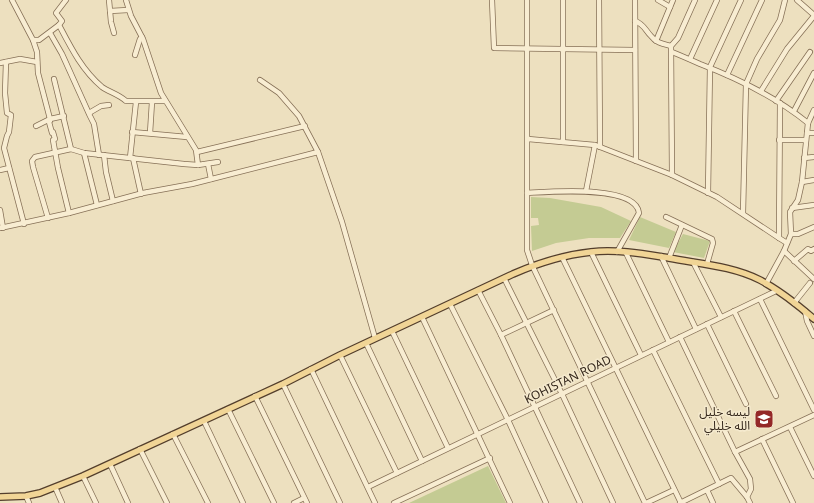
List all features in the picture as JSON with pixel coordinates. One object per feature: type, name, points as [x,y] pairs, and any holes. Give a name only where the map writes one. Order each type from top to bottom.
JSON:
[{"type":"main road","points":[[0,497],[26,496],[83,476],[283,384],[375,338],[532,265],[562,257],[591,252],[617,252],[661,256],[707,264],[746,274],[766,284],[814,319]]},
{"type":"street","points":[[12,0],[33,40],[37,52],[38,73],[50,120],[49,122],[55,137],[54,140],[58,168],[69,213]]},
{"type":"street","points":[[33,40],[39,40],[59,25],[62,21],[56,13],[66,0]]},
{"type":"street","points":[[109,0],[111,22],[114,33]]},
{"type":"street","points":[[126,0],[128,10],[142,37],[161,93],[197,152],[198,165]]},
{"type":"street","points":[[492,0],[494,48],[635,50]]},
{"type":"street","points":[[527,0],[527,250],[532,265],[645,503],[674,490]]},
{"type":"street","points":[[563,0],[563,142]]},
{"type":"street","points":[[599,0],[600,147]]},
{"type":"street","points":[[635,0],[636,161]]},
{"type":"street","points":[[658,0],[670,7]]},
{"type":"street","points":[[656,41],[673,0]]},
{"type":"street","points":[[671,46],[678,38],[695,0]]},
{"type":"street","points":[[690,59],[717,0]]},
{"type":"street","points":[[708,193],[710,67],[740,0]]},
{"type":"street","points":[[727,75],[762,0]]},
{"type":"street","points":[[742,213],[746,84],[749,75],[780,20],[785,0]]},
{"type":"street","points":[[761,91],[787,49],[814,16],[797,0]]},
{"type":"street","points":[[110,11],[128,10]]},
{"type":"street","points":[[635,21],[644,26],[651,37],[656,41],[671,46]]},
{"type":"street","points":[[59,25],[75,56],[103,88],[120,96],[126,101],[165,101]]},
{"type":"street","points":[[50,33],[62,54],[94,124],[113,201]]},
{"type":"street","points":[[135,55],[142,37]]},
{"type":"street","points":[[671,46],[672,175]]},
{"type":"street","points":[[672,52],[710,67],[761,91],[794,111],[808,123]]},
{"type":"street","points":[[779,238],[778,102],[810,52]]},
{"type":"street","points":[[0,62],[20,59],[37,62]]},
{"type":"street","points":[[6,62],[5,93],[7,113],[11,115],[9,132],[4,148],[24,224]]},
{"type":"street","points":[[794,111],[814,73]]},
{"type":"street","points":[[54,79],[71,148]]},
{"type":"street","points":[[260,80],[278,93],[299,116],[318,152],[342,222],[375,338]]},
{"type":"street","points":[[136,102],[132,132],[132,158],[141,194]]},
{"type":"street","points":[[150,133],[152,102]]},
{"type":"street","points":[[89,113],[100,106],[109,105]]},
{"type":"street","points":[[766,284],[784,251],[791,234],[790,212],[798,200],[802,182],[808,123],[814,111]]},
{"type":"street","points":[[36,126],[64,116]]},
{"type":"street","points":[[197,152],[305,126]]},
{"type":"street","points":[[132,132],[187,137]]},
{"type":"street","points":[[807,133],[814,133]]},
{"type":"street","points":[[528,139],[595,145],[672,175],[708,193],[787,242]]},
{"type":"street","points":[[779,140],[806,140]]},
{"type":"street","points":[[586,191],[595,145]]},
{"type":"street","points":[[48,218],[32,161],[35,157],[71,148],[84,153],[198,165],[218,162]]},
{"type":"street","points":[[0,210],[2,228],[24,224],[141,194],[211,179],[318,152]]},
{"type":"street","points":[[84,153],[97,206]]},
{"type":"street","points":[[804,158],[814,157]]},
{"type":"street","points":[[208,164],[211,179]]},
{"type":"street","points":[[0,170],[9,168]]},
{"type":"street","points":[[802,182],[814,180]]},
{"type":"street","points":[[527,193],[586,191],[616,194],[633,203],[639,210],[639,213],[617,252]]},
{"type":"street","points":[[792,208],[814,205]]},
{"type":"street","points":[[666,217],[712,239],[713,243],[707,264]]},
{"type":"street","points":[[669,258],[682,225]]},
{"type":"street","points":[[791,234],[798,234],[814,227]]},
{"type":"street","points":[[794,261],[808,249],[811,251],[814,249]]},
{"type":"street","points":[[784,251],[814,278]]},
{"type":"street","points":[[591,252],[641,355]]},
{"type":"street","points":[[626,253],[669,342]]},
{"type":"street","points":[[661,256],[696,329]]},
{"type":"street","points":[[562,257],[680,503],[731,478],[747,497],[750,503]]},
{"type":"street","points":[[693,262],[721,317]]},
{"type":"street","points":[[504,278],[562,394],[612,503]]},
{"type":"street","points":[[794,303],[810,284]]},
{"type":"street","points":[[478,290],[501,335],[580,503]]},
{"type":"street","name":"KOHISTAN ROAD","points":[[368,487],[776,290]]},
{"type":"street","points":[[760,299],[814,410]]},
{"type":"street","points":[[450,304],[508,420],[546,503]]},
{"type":"street","points":[[501,335],[554,310]]},
{"type":"street","points":[[734,311],[776,396]]},
{"type":"street","points":[[804,311],[814,336]]},
{"type":"street","points":[[422,317],[510,503]]},
{"type":"street","points":[[707,324],[746,404]]},
{"type":"street","points":[[392,331],[448,448]]},
{"type":"street","points":[[680,337],[751,484],[752,489],[747,497]]},
{"type":"street","points":[[366,343],[422,460]]},
{"type":"street","points":[[653,350],[719,484]]},
{"type":"street","points":[[340,355],[397,473]]},
{"type":"street","points":[[311,369],[375,503]]},
{"type":"street","points":[[283,384],[340,503]]},
{"type":"street","points":[[256,396],[306,500],[294,503]]},
{"type":"street","points":[[228,409],[274,503]]},
{"type":"street","points":[[735,452],[814,415]]},
{"type":"street","points":[[204,421],[243,503]]},
{"type":"street","points":[[790,427],[814,476]]},
{"type":"street","points":[[174,434],[208,503]]},
{"type":"street","points":[[762,439],[793,503]]},
{"type":"street","points":[[140,449],[167,503]]},
{"type":"street","points":[[394,503],[490,458]]},
{"type":"street","points":[[110,464],[128,503]]},
{"type":"street","points":[[83,476],[96,503]]},
{"type":"street","points":[[55,487],[62,503]]},
{"type":"street","points":[[707,490],[713,503]]},
{"type":"street","points":[[26,496],[29,503]]},
{"type":"green space","points":[[531,197],[550,198],[601,207],[631,221],[620,238],[589,238],[556,243],[532,251],[531,226],[539,225],[538,218],[531,218]]},
{"type":"green space","points":[[640,217],[676,232],[669,248],[629,240]]},
{"type":"green space","points":[[683,234],[710,241],[704,258],[673,252]]},
{"type":"green space","points":[[488,466],[506,503],[409,503]]},
{"type":"place","name":"ليسه خليل الله خليلي","points":[[764,419]]}]
